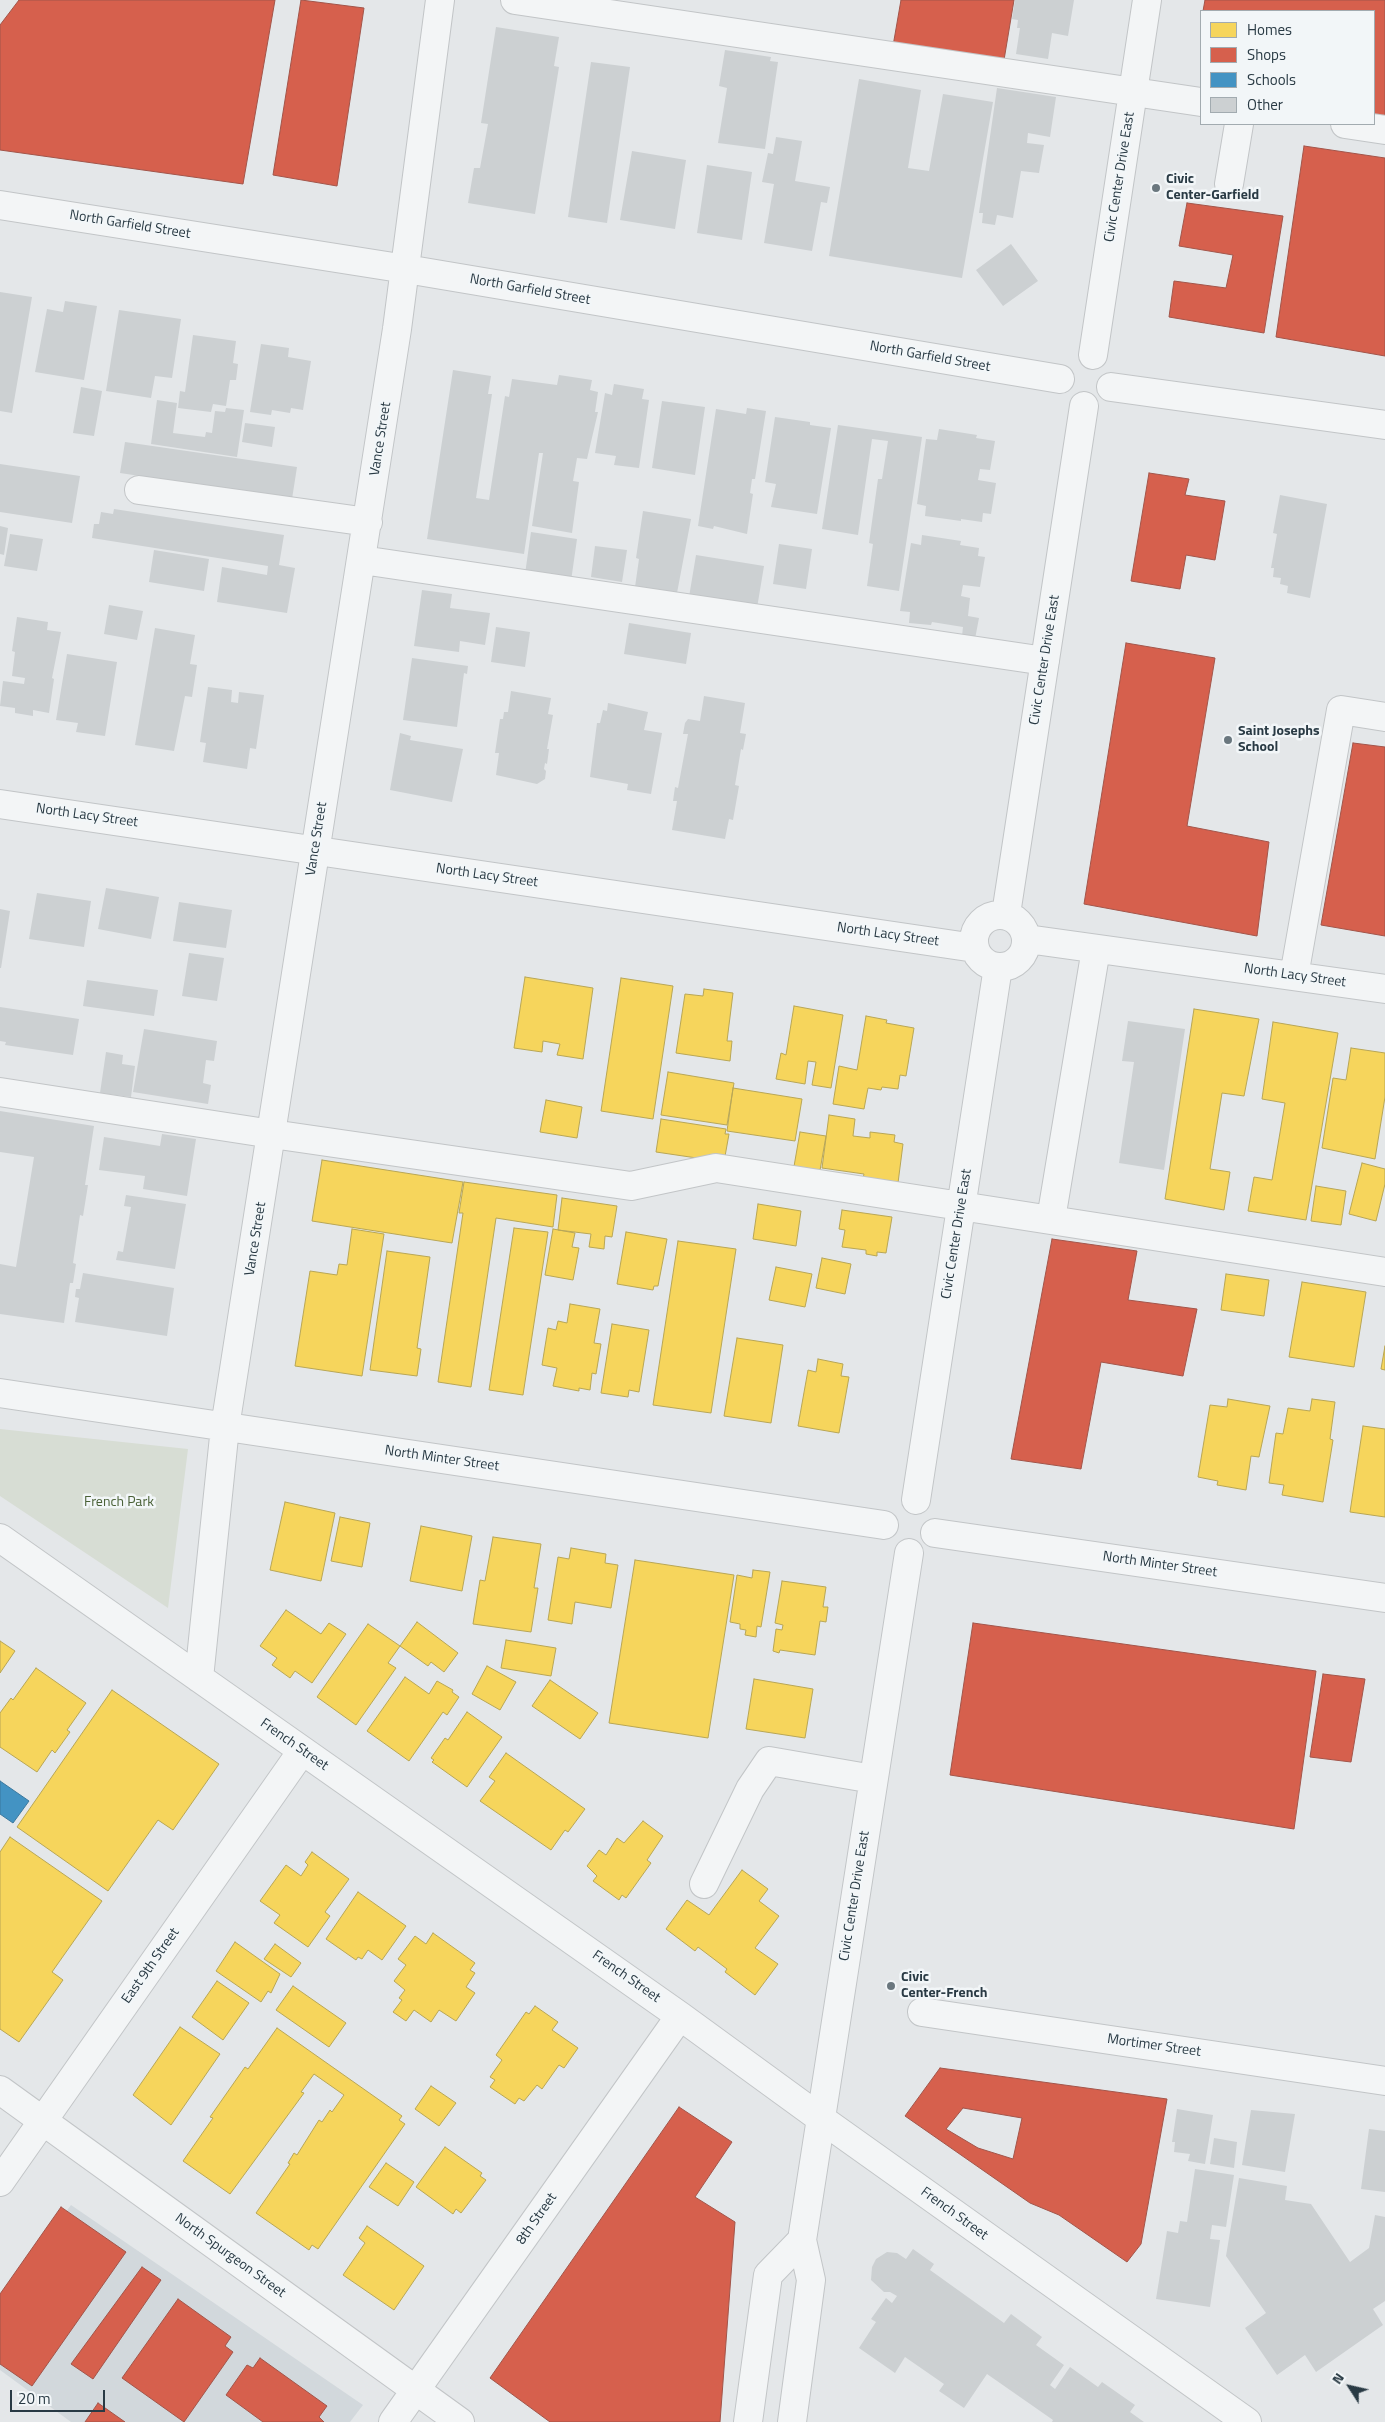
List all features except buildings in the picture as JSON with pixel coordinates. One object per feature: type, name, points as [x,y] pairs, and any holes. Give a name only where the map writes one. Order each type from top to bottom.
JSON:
[{"type":"street","name":"Vance Street","points":[[199,1678],[225,1427],[368,522],[406,269],[440,0]]},
{"type":"street","points":[[516,0],[1200,102]]},
{"type":"street","name":"Civic Center Drive East","points":[[1093,355],[1147,0]]},
{"type":"street","points":[[1229,184],[1239,125]]},
{"type":"street","points":[[1352,125],[1385,130]]},
{"type":"street","name":"North Garfield Street","points":[[0,205],[406,269],[1060,379]]},
{"type":"street","points":[[1082,354],[1093,355],[1102,359],[1109,367],[1112,376],[1112,387],[1101,401],[1093,406],[1074,404],[1061,389],[1060,379],[1063,367],[1071,359],[1082,354]]},
{"type":"street","points":[[1112,387],[1385,425]]},
{"type":"street","name":"Civic Center Drive East","points":[[1006,914],[1084,406]]},
{"type":"street","points":[[139,490],[368,522]]},
{"type":"street","points":[[362,560],[1045,662]]},
{"type":"street","points":[[1294,976],[1341,710],[1385,717]]},
{"type":"street","name":"North Lacy Street","points":[[0,804],[975,948]]},
{"type":"street","points":[[995,914],[1006,914],[1016,920],[1023,928],[1027,939],[1026,948],[1015,962],[1007,966],[998,967],[988,964],[980,958],[975,948],[974,938],[981,923],[995,914]]},
{"type":"street","name":"North Lacy Street","points":[[1027,939],[1385,989]]},
{"type":"street","points":[[1051,1219],[1096,949]]},
{"type":"street","name":"Civic Center Drive East","points":[[916,1500],[998,967]]},
{"type":"street","points":[[0,1092],[631,1186],[716,1168],[1385,1272]]},
{"type":"street","name":"North Minter Street","points":[[0,1393],[884,1525]]},
{"type":"street","points":[[905,1500],[916,1500],[926,1505],[933,1512],[936,1522],[936,1533],[926,1548],[909,1552],[899,1550],[890,1544],[885,1535],[884,1525],[887,1514],[894,1505],[905,1500]]},
{"type":"street","name":"North Minter Street","points":[[936,1533],[1385,1598]]},
{"type":"street","name":"French Street","points":[[0,1538],[680,2016],[1247,2422]]},
{"type":"street","name":"Civic Center Drive East","points":[[792,2422],[811,2280],[802,2240],[909,1552]]},
{"type":"street","name":"East 9th Street","points":[[0,2182],[302,1750]]},
{"type":"street","points":[[704,1884],[750,1789],[769,1761],[874,1779]]},
{"type":"street","name":"Mortimer Street","points":[[922,2012],[1385,2081]]},
{"type":"street","name":"8th Street","points":[[393,2422],[680,2016]]},
{"type":"street","name":"North Spurgeon Street","points":[[0,2090],[460,2422]]},
{"type":"street","points":[[748,2422],[768,2275],[802,2240]]},
{"type":"shaded area","points":[[71,2205],[363,2405],[350,2422],[71,2422],[0,2370],[0,2302]]},
{"type":"green space","name":"French Park","points":[[0,1429],[188,1449],[168,1608],[0,1496]]},
{"type":"place","name":"Civic Center-Garfield","points":[[1156,188]]},
{"type":"place","name":"Saint Josephs School","points":[[1228,740]]},
{"type":"place","name":"Civic Center-French","points":[[891,1986]]}]
